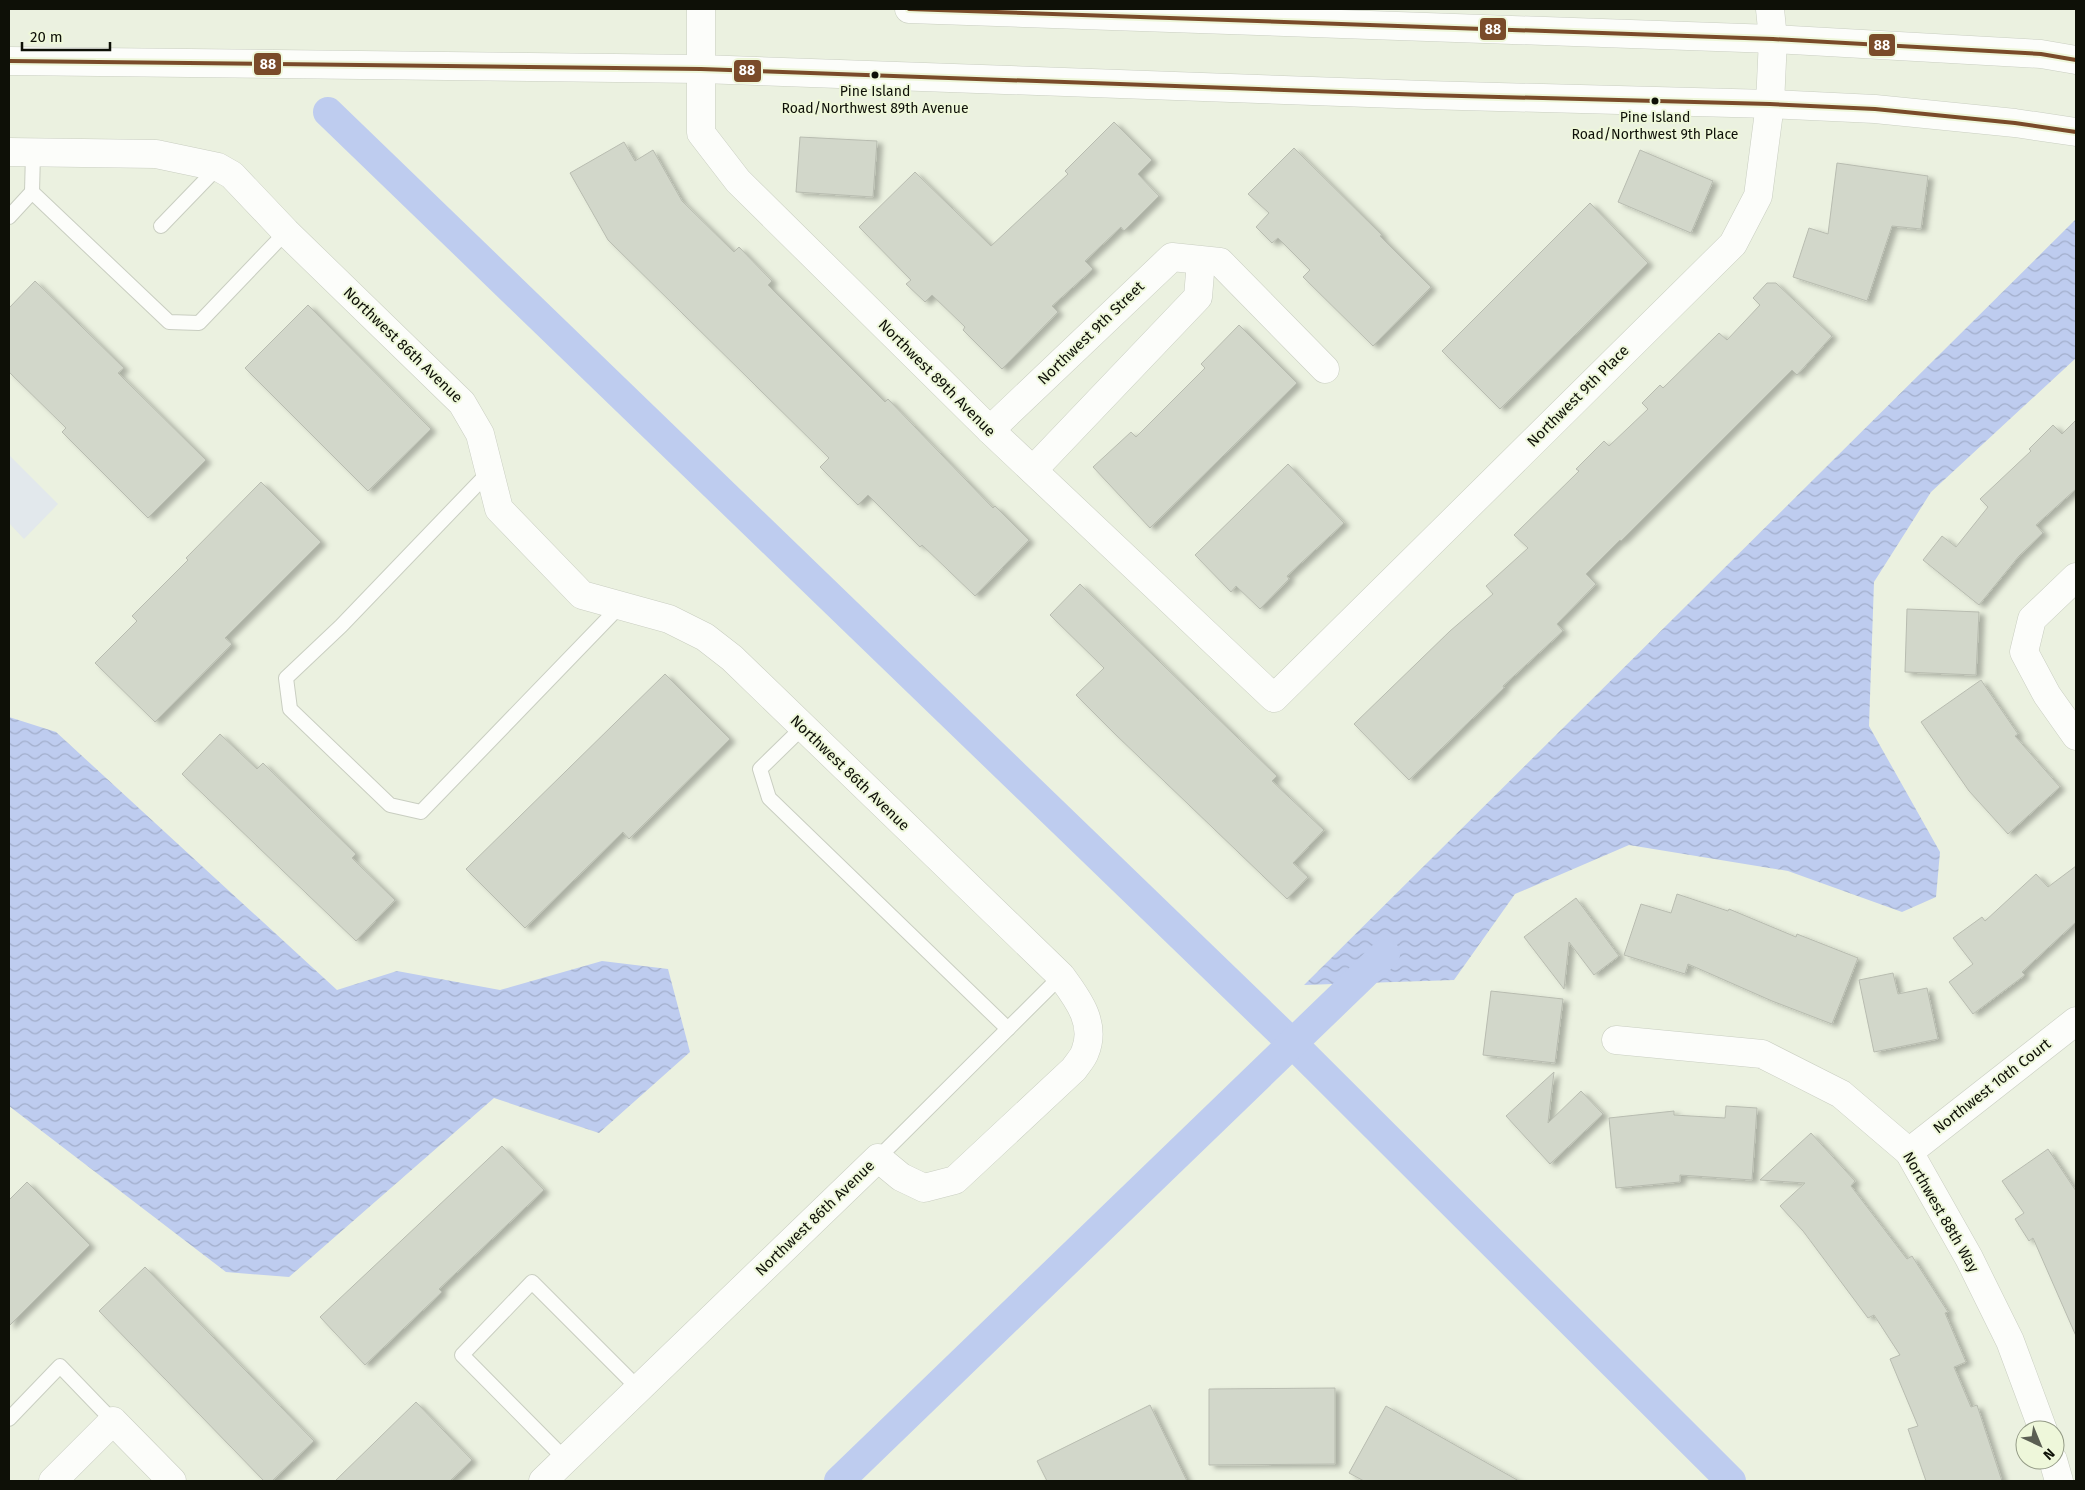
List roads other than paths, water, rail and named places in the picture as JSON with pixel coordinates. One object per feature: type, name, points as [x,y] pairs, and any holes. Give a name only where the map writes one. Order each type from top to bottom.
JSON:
[{"type":"street","name":"Northwest 89th Avenue","points":[[700,9],[701,133],[738,181],[990,430],[1274,698]]},
{"type":"street","points":[[909,9],[1065,11],[1773,39],[2041,54],[2076,60]]},
{"type":"street","name":"Northwest 9th Place","points":[[1274,698],[1733,244],[1758,196],[1770,104],[1773,39],[1770,9]]},
{"type":"street","points":[[9,61],[700,69],[1425,95],[1770,104],[1875,108],[2015,123],[2076,132]]},
{"type":"street","name":"Northwest 86th Avenue","points":[[21,152],[156,154],[218,167],[232,175],[286,232],[462,403],[480,434],[499,509],[582,595],[669,619],[705,636],[732,658],[1061,976],[1082,1005],[1089,1027],[1086,1052],[1074,1069],[955,1180],[924,1188],[901,1177],[878,1158],[543,1481]]},
{"type":"street","name":"Northwest 9th Street","points":[[990,430],[1172,257],[1220,262],[1325,369]]},
{"type":"street","points":[[1033,470],[1198,297],[1201,261]]},
{"type":"street","points":[[2076,577],[2032,619],[2024,652],[2047,695],[2076,736]]},
{"type":"street","name":"Northwest 10th Court","points":[[1908,1152],[2076,1021]]},
{"type":"street","name":"Northwest 88th Way","points":[[1616,1040],[1762,1054],[1840,1094],[1908,1152],[1969,1258],[2010,1341],[2039,1420]]},
{"type":"street","points":[[53,1481],[114,1421],[172,1481]]},
{"type":"lane","points":[[21,152],[32,192],[169,322],[198,322],[286,232]]},
{"type":"lane","points":[[161,226],[218,167]]},
{"type":"lane","points":[[9,217],[32,192]]},
{"type":"lane","points":[[489,472],[342,626],[286,678],[290,708],[390,805],[421,812],[620,606]]},
{"type":"lane","points":[[803,727],[760,769],[769,798],[1008,1029]]},
{"type":"lane","points":[[878,1158],[1061,976]]},
{"type":"lane","points":[[565,1459],[462,1355],[532,1282],[638,1388]]},
{"type":"lane","points":[[9,1419],[60,1366],[114,1421]]},
{"type":"water","points":[[2076,219],[2076,358],[1931,492],[1874,582],[1869,726],[1940,852],[1936,897],[1902,912],[1788,871],[1629,845],[1515,894],[1454,980],[1304,985]]},
{"type":"water","points":[[9,717],[56,732],[337,990],[397,971],[500,990],[602,961],[668,969],[690,1052],[599,1133],[494,1098],[289,1277],[226,1272],[9,1106]]},
{"type":"waterway","points":[[328,112],[1293,1044],[1731,1481]]},
{"type":"waterway","points":[[839,1481],[1385,954]]},
{"type":"place","name":"Pine Island Road/Northwest 89th Avenue","points":[[875,75]]},
{"type":"place","name":"Pine Island Road/Northwest 9th Place","points":[[1655,101]]}]
